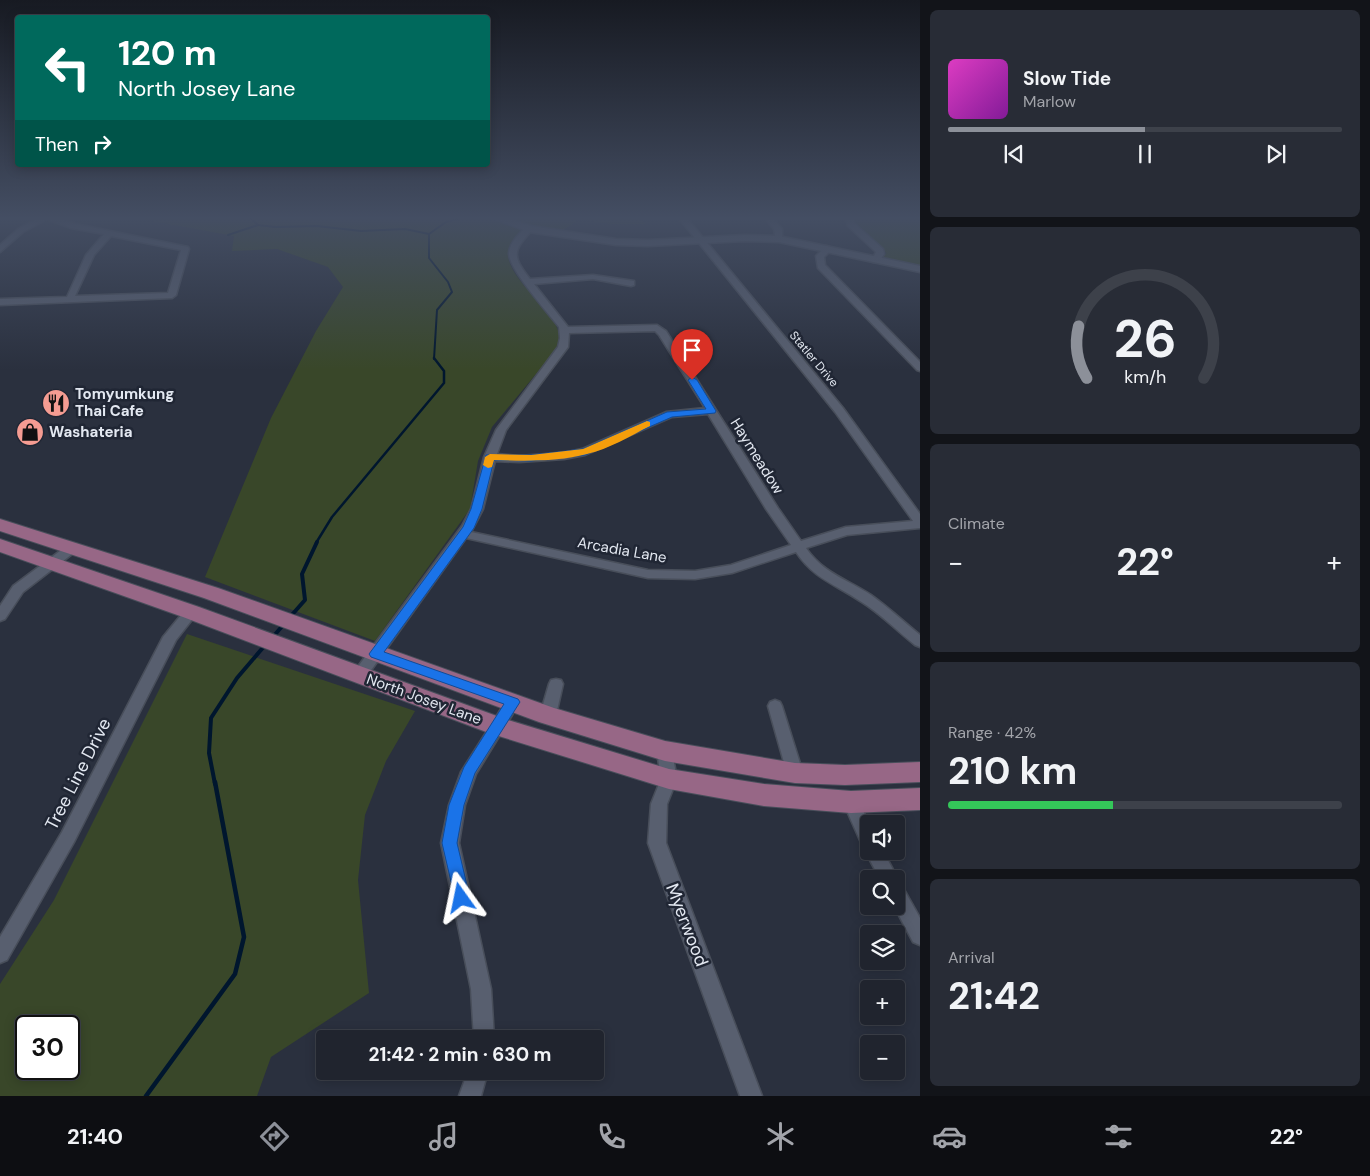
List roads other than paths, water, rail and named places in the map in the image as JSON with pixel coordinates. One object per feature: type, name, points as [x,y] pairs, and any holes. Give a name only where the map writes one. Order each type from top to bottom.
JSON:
[{"type":"main road","name":"North Josey Lane","points":[[0,525],[211,593],[306,629],[548,715],[665,751],[795,773],[845,775],[920,772]]},
{"type":"main road","name":"North Josey Lane","points":[[0,545],[191,612],[359,676],[498,726],[669,779],[764,795],[852,802],[920,799]]},
{"type":"street","points":[[70,299],[84,268]]},
{"type":"street","points":[[0,302],[172,295],[179,268]]},
{"type":"street","points":[[359,676],[464,534],[477,509],[490,457],[501,430],[563,347],[564,330],[518,268]]},
{"type":"street","name":"Statler Drive","points":[[723,268],[839,410],[920,523]]},
{"type":"street","points":[[823,268],[920,368]]},
{"type":"street","points":[[529,282],[593,277],[631,283]]},
{"type":"street","name":"Haymeadow","points":[[564,330],[656,328],[663,333],[798,547],[827,577],[866,598],[920,642]]},
{"type":"street","points":[[490,457],[535,458],[585,452],[670,414],[712,411]]},
{"type":"street","name":"Arcadia Lane","points":[[464,534],[608,566],[662,575],[695,575],[715,573],[759,562],[846,531],[920,523]]},
{"type":"street","points":[[0,616],[18,589],[72,548]]},
{"type":"street","name":"Tree Line Drive","points":[[0,954],[23,920],[70,835],[170,637],[191,612]]},
{"type":"street","points":[[548,715],[556,684]]},
{"type":"street","points":[[484,1030],[481,989],[450,843],[457,805],[469,772],[513,702]]},
{"type":"street","points":[[775,706],[795,773]]},
{"type":"street","name":"Myerwood","points":[[665,751],[669,779],[659,804],[657,843],[751,1096]]},
{"type":"street","points":[[852,802],[860,821]]},
{"type":"street","points":[[905,908],[920,936]]},
{"type":"street","points":[[470,1096],[475,1080]]},
{"type":"waterway","points":[[434,358],[437,310],[452,292],[448,282],[437,268]]},
{"type":"waterway","points":[[316,543],[332,517],[444,383],[444,371],[434,358]]},
{"type":"waterway","points":[[290,617],[305,600],[302,574],[317,542]]},
{"type":"waterway","points":[[272,638],[284,624]]},
{"type":"waterway","points":[[215,784],[209,753],[211,718],[237,678],[266,644]]},
{"type":"waterway","points":[[146,1096],[235,974],[244,937],[215,782]]},
{"type":"place","name":"Tomyumkung Thai Cafe","points":[[56,403]]},
{"type":"place","name":"Washateria","points":[[30,432]]}]
